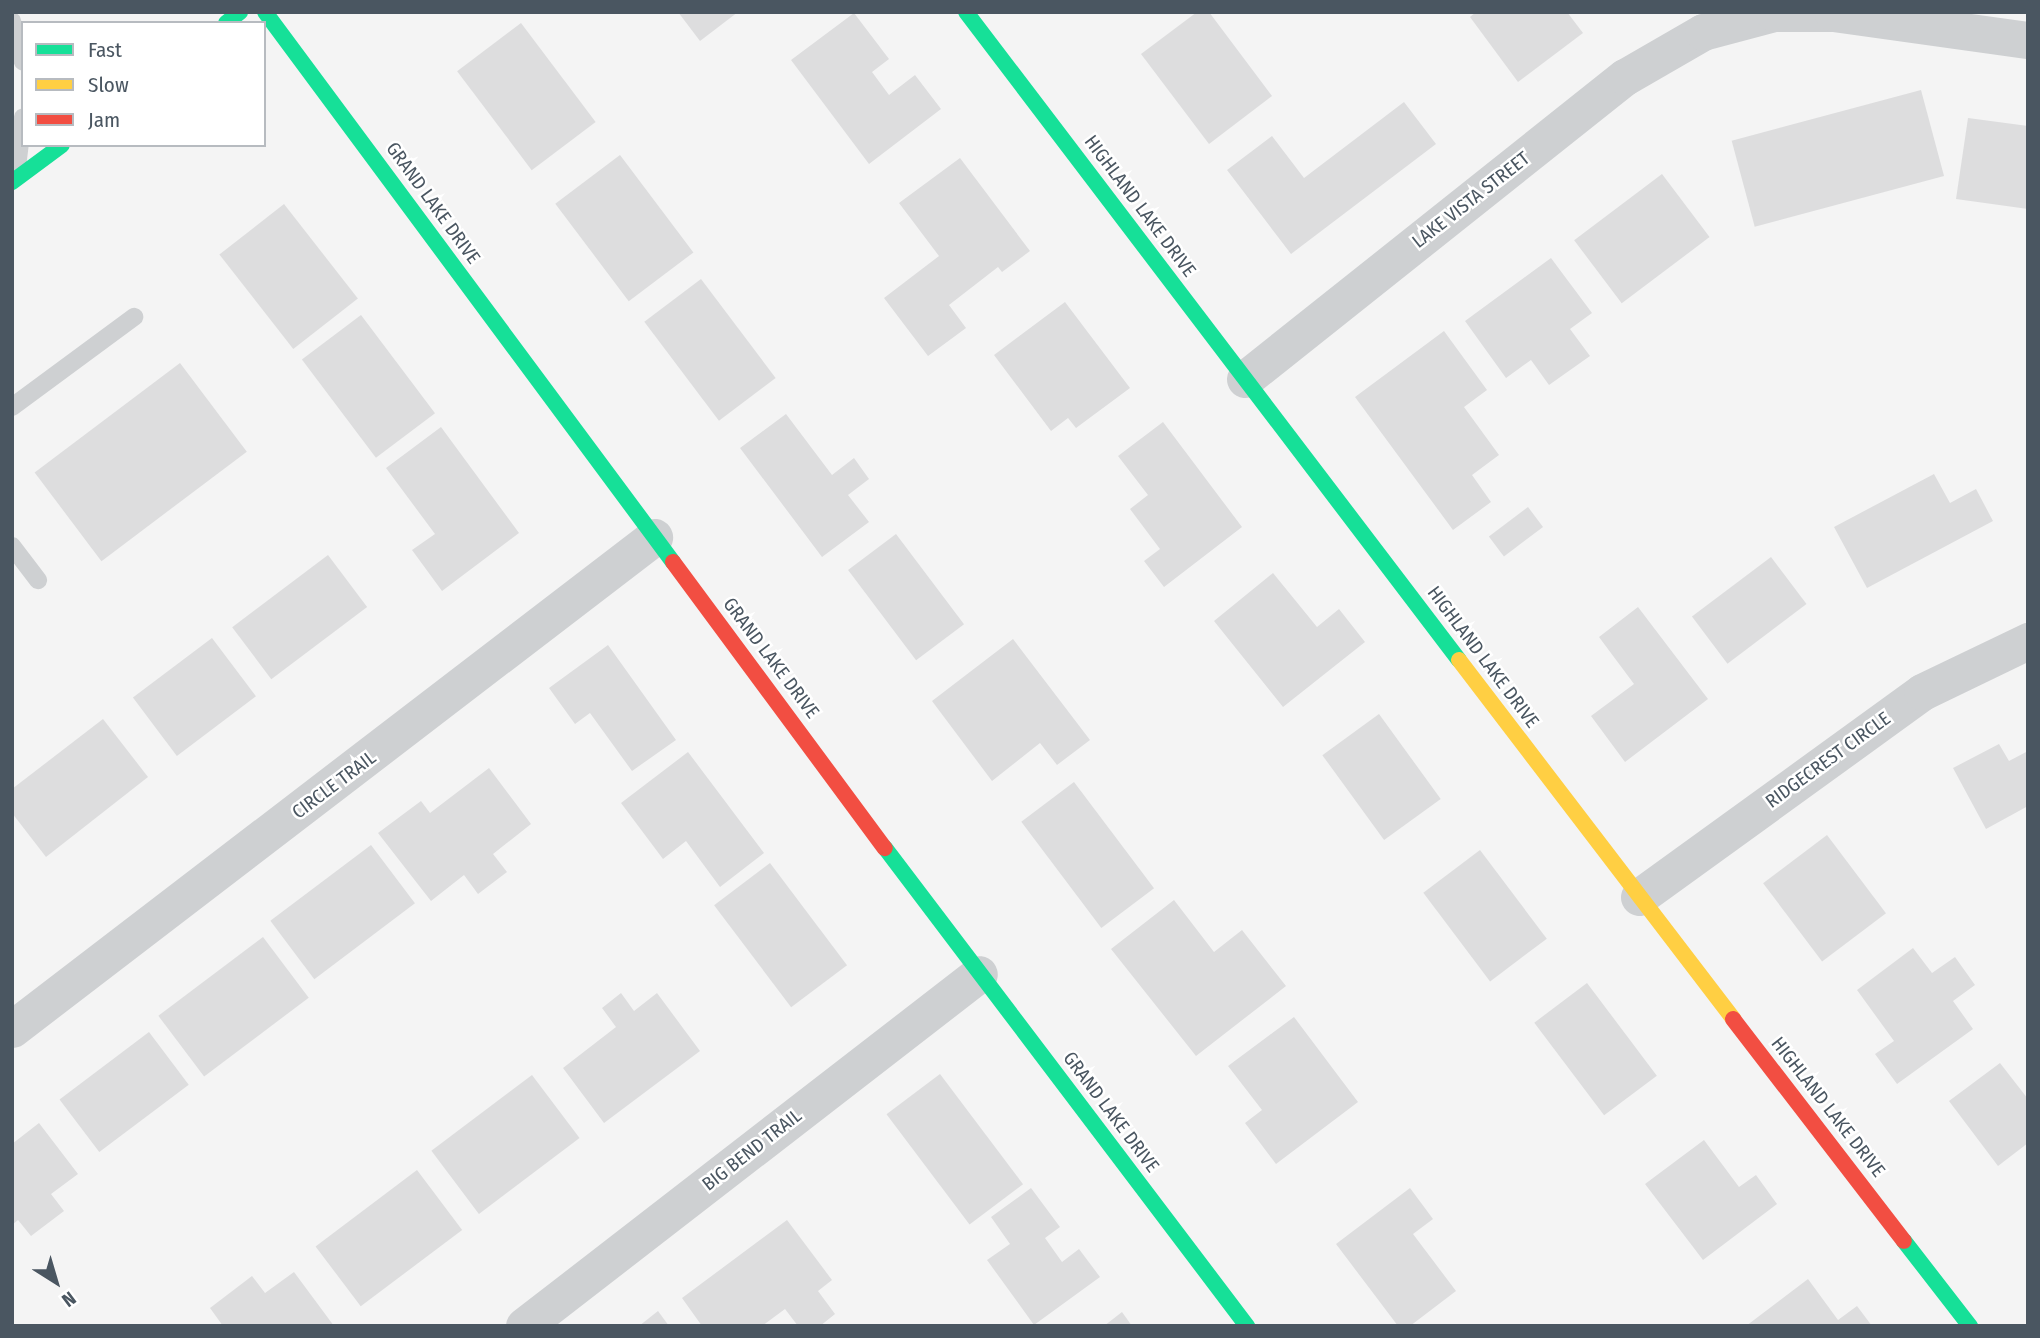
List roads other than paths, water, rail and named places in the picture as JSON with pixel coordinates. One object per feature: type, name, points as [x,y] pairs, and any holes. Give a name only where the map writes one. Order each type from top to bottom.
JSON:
[{"type":"street","name":"GRAND LAKE DRIVE","points":[[265,12],[979,974],[1247,1326]]},
{"type":"street","name":"HIGHLAND LAKE DRIVE","points":[[966,12],[1639,897],[1970,1326]]},
{"type":"street","points":[[1696,22],[1774,13],[1833,13],[2028,40]]},
{"type":"street","name":"LAKE VISTA STREET","points":[[1245,379],[1696,22]]},
{"type":"street","points":[[14,181],[59,147]]},
{"type":"street","name":"CIRCLE TRAIL","points":[[12,1029],[654,537]]},
{"type":"street","name":"RIDGECREST CIRCLE","points":[[1639,897],[1922,692],[2028,641]]},
{"type":"street","name":"BIG BEND TRAIL","points":[[524,1326],[979,974]]},
{"type":"lane","points":[[12,20],[21,54]]},
{"type":"lane","points":[[14,181],[21,131]]},
{"type":"lane","points":[[12,407],[134,317]]},
{"type":"lane","points":[[12,545],[38,580]]}]
